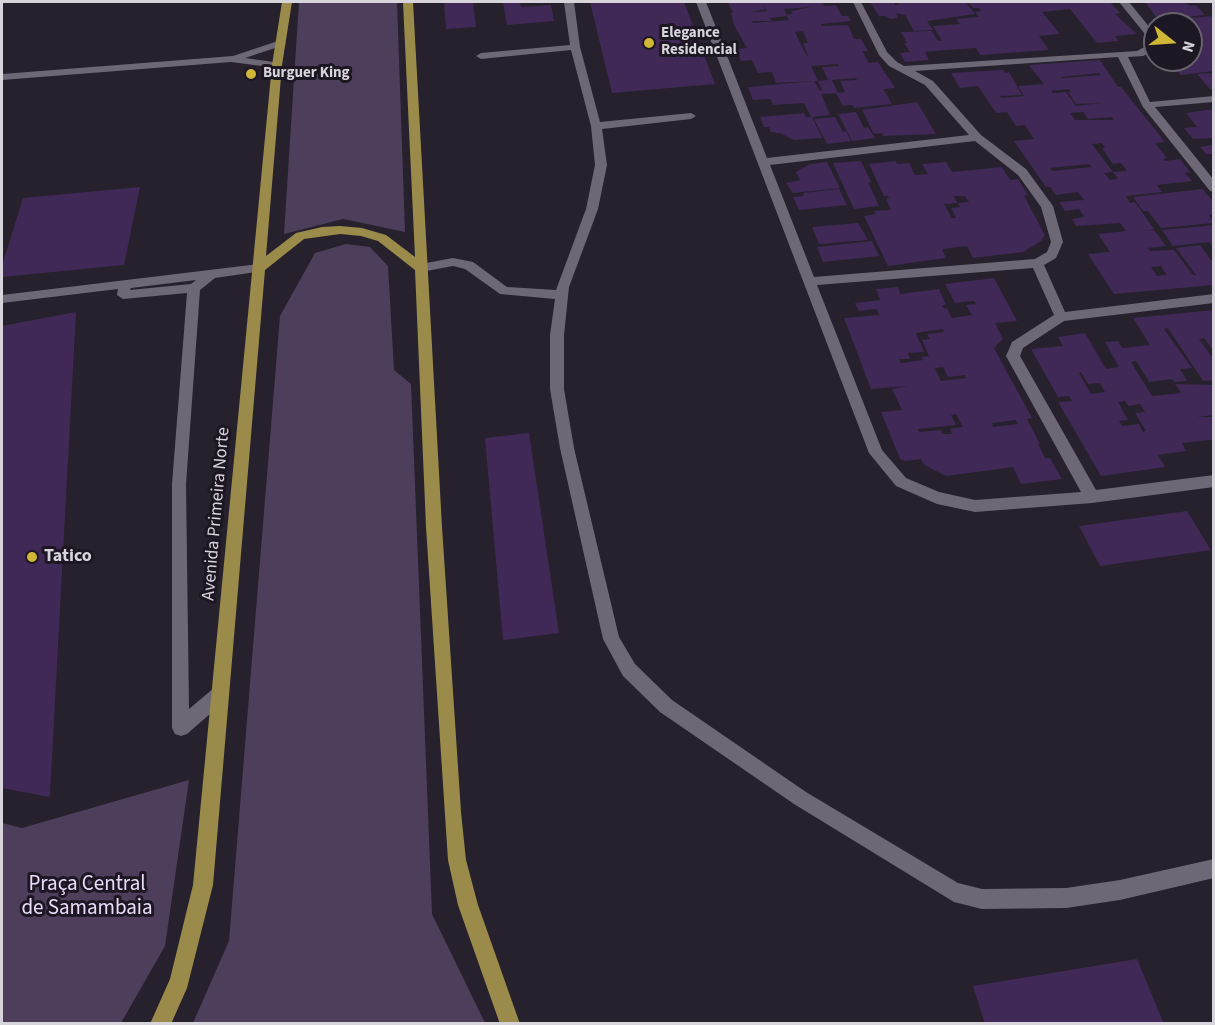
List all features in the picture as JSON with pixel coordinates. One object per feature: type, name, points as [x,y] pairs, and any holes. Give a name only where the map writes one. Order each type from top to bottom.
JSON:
[{"type":"main road","name":"Avenida Primeira Norte","points":[[160,1023],[180,981],[203,885],[277,65],[286,2]]},
{"type":"main road","points":[[408,2],[434,528],[457,860],[468,905],[510,1023]]},
{"type":"main road","points":[[259,268],[300,236],[340,230],[362,232],[382,238],[421,268]]},
{"type":"street","points":[[569,2],[575,47],[596,126],[602,165],[592,209],[562,295],[557,334],[557,389],[567,448],[611,639],[629,670],[666,706],[800,798],[954,892],[982,899],[1066,898],[1120,890],[1214,868]]},
{"type":"street","points":[[701,2],[812,281],[876,453],[901,482],[937,498],[975,506],[1092,497],[1214,481]]},
{"type":"street","points":[[812,281],[1037,263],[1052,255],[1057,242],[1047,206],[1022,172],[977,137],[929,83],[893,64],[883,53],[857,2]]},
{"type":"street","points":[[904,69],[1139,54],[1150,48],[1154,39],[1124,2]]},
{"type":"street","points":[[231,59],[281,43]]},
{"type":"street","points":[[481,56],[575,47]]},
{"type":"street","points":[[1121,54],[1147,105],[1214,188]]},
{"type":"street","points":[[2,77],[231,59],[277,65]]},
{"type":"street","points":[[1147,105],[1214,99]]},
{"type":"street","points":[[596,126],[691,116]]},
{"type":"street","points":[[763,162],[977,137]]},
{"type":"street","points":[[421,268],[453,262],[468,266],[504,291],[562,295]]},
{"type":"street","points":[[1037,263],[1061,317]]},
{"type":"street","points":[[2,299],[259,268]]},
{"type":"street","points":[[124,284],[123,295],[194,288],[211,274]]},
{"type":"street","points":[[194,288],[178,484],[181,728],[220,694]]},
{"type":"street","points":[[1092,497],[1013,356],[1017,345],[1061,317],[1214,298]]},
{"type":"green space","points":[[299,2],[397,2],[405,232],[343,219],[284,234]]},
{"type":"green space","points":[[346,244],[370,247],[388,266],[394,370],[411,384],[432,914],[485,1023],[193,1023],[229,941],[280,316],[315,253]]},
{"type":"green space","name":"Praça Central de Samambaia","points":[[189,780],[165,946],[121,1023],[2,1023],[2,823],[22,828]]},
{"type":"building","points":[[444,2],[473,2],[476,27],[446,29]]},
{"type":"building","points":[[503,2],[520,2],[521,7],[551,5],[554,21],[507,25]]},
{"type":"building","name":"Elegance Residencial","points":[[590,2],[684,2],[715,84],[612,93]]},
{"type":"building","points":[[728,2],[762,2],[822,2],[825,6],[836,5],[842,16],[848,16],[851,21],[821,24],[821,26],[848,25],[854,39],[861,39],[868,51],[862,51],[869,63],[878,62],[895,88],[883,89],[892,104],[854,108],[852,105],[843,106],[836,93],[821,94],[830,115],[811,117],[804,103],[773,105],[770,99],[753,100],[748,87],[814,81],[776,83],[772,72],[758,73],[752,60],[741,61],[736,49],[747,48],[734,25],[731,13],[733,13]],"holes":[[[811,7],[791,11],[793,14],[787,15],[784,9]],[[787,16],[789,20],[753,23],[752,21],[772,21],[770,18]],[[803,31],[808,43],[803,43],[808,56],[795,32]],[[838,64],[839,66],[822,67],[828,80],[818,81],[811,66]],[[856,78],[857,80],[840,81],[845,92],[838,93],[832,80]],[[814,81],[818,81],[822,90],[820,91]]]},
{"type":"building","points":[[870,2],[893,2],[899,5],[897,2],[966,2],[975,14],[927,21],[933,30],[914,31],[905,15],[896,13],[898,18],[890,19],[886,16],[879,16]]},
{"type":"building","points":[[968,2],[1110,2],[1120,13],[1115,14],[1137,34],[1115,36],[1118,41],[1097,43],[1070,9],[1042,12],[1060,34],[1039,36],[1049,50],[980,55],[976,48],[946,50],[925,52],[929,60],[905,62],[900,53],[910,52],[901,32],[932,31],[938,41],[942,41],[933,26],[960,24],[956,19],[979,17],[975,12],[981,11],[979,8],[973,8]]},
{"type":"building","points":[[1145,2],[1185,2],[1190,6],[1196,5],[1202,12],[1152,12]]},
{"type":"building","points":[[1214,16],[1214,71],[1181,75],[1178,72],[1203,72],[1203,17]]},
{"type":"building","points":[[1100,60],[1118,87],[1121,87],[1165,142],[1155,143],[1167,158],[1163,159],[1165,161],[1180,159],[1190,172],[1185,173],[1192,181],[1157,185],[1162,192],[1126,196],[1130,203],[1135,202],[1154,229],[1146,231],[1154,230],[1166,246],[1148,248],[1150,251],[1174,250],[1193,275],[1196,275],[1176,248],[1200,245],[1211,260],[1214,260],[1214,285],[1114,294],[1088,254],[1110,252],[1098,234],[1126,231],[1120,223],[1076,226],[1072,219],[1084,217],[1079,209],[1065,211],[1059,202],[1084,200],[1078,192],[1056,195],[1050,187],[1046,187],[1014,141],[1034,139],[1025,125],[1016,126],[1007,112],[996,113],[978,86],[960,88],[951,73],[1003,70],[1005,73],[1009,72],[1022,95],[1000,96],[1001,98],[1024,96],[1018,86],[1044,84],[1029,65]],"holes":[[[1099,73],[1101,75],[1062,78]],[[1069,89],[1071,92],[1068,92],[1076,104],[1100,103],[1076,106],[1066,92],[1053,93],[1051,91]],[[1083,112],[1088,119],[1112,117],[1114,120],[1075,120],[1070,113]],[[1102,143],[1105,148],[1102,148],[1113,164],[1121,163],[1127,171],[1113,172],[1092,144]],[[1089,164],[1092,167],[1052,171],[1050,168]],[[1113,172],[1118,179],[1110,180],[1104,173]],[[1161,266],[1167,275],[1157,276],[1151,267]]]},
{"type":"building","points":[[1214,73],[1214,89],[1210,89],[1197,74]]},
{"type":"building","points":[[917,102],[936,134],[883,136],[882,133],[874,134],[862,110]]},
{"type":"building","points":[[1214,109],[1214,138],[1193,139],[1184,128],[1197,127],[1186,113]]},
{"type":"building","points":[[856,112],[864,128],[868,127],[875,138],[852,141],[838,114]]},
{"type":"building","points":[[804,113],[806,117],[812,117],[822,138],[794,140],[780,133],[771,132],[769,127],[764,127],[760,117]]},
{"type":"building","points":[[835,117],[851,141],[827,144],[814,119]]},
{"type":"building","points":[[1214,146],[1214,154],[1206,154],[1200,147]]},
{"type":"building","points":[[861,161],[879,206],[854,209],[833,163]]},
{"type":"building","points":[[896,161],[897,164],[909,163],[915,175],[928,174],[922,164],[946,162],[952,172],[1002,167],[1010,180],[1018,179],[1028,195],[1024,196],[1045,235],[1041,241],[1023,252],[973,258],[967,246],[942,249],[946,258],[888,266],[864,216],[876,214],[874,211],[891,210],[886,199],[889,198],[884,196],[869,164]],"holes":[[[954,196],[965,196],[969,202],[958,203],[960,207],[951,208],[956,218],[952,218],[944,204],[957,203]]]},
{"type":"building","points":[[827,162],[840,188],[793,193],[786,183],[800,180],[796,172],[810,164]]},
{"type":"building","points":[[140,187],[124,265],[2,277],[2,266],[23,198]]},
{"type":"building","points":[[839,189],[847,205],[799,210],[793,197],[804,196],[803,193]]},
{"type":"building","points":[[1202,189],[1214,202],[1214,215],[1209,215],[1214,223],[1161,228],[1148,211],[1143,211],[1133,197]]},
{"type":"building","points":[[858,223],[868,240],[819,244],[812,227]]},
{"type":"building","points":[[1214,225],[1214,249],[1209,242],[1173,246],[1162,230]]},
{"type":"building","points":[[872,241],[879,256],[823,262],[817,247]]},
{"type":"building","points":[[994,278],[1017,321],[995,323],[1003,339],[994,348],[1032,418],[1027,419],[1045,458],[1050,458],[1062,479],[1021,484],[1013,467],[946,476],[924,465],[921,459],[905,461],[900,459],[881,412],[902,410],[892,389],[907,386],[871,389],[844,318],[879,315],[877,309],[859,311],[855,303],[880,300],[876,289],[898,287],[900,294],[939,289],[946,305],[942,305],[944,309],[947,308],[952,318],[972,315],[966,305],[976,304],[974,301],[955,303],[945,284]],"holes":[[[943,329],[944,332],[927,334],[930,339],[922,340],[929,356],[921,357],[923,360],[901,363],[899,359],[910,359],[908,353],[924,352],[916,333]],[[943,367],[948,377],[965,375],[966,378],[941,381],[935,368]],[[956,414],[963,427],[950,429],[952,434],[942,434],[941,430],[919,432],[918,429],[956,425],[951,415]],[[1016,420],[1018,424],[993,427],[992,423]]]},
{"type":"building","points":[[1214,310],[1214,352],[1204,338],[1199,339],[1211,356],[1214,356],[1214,380],[1203,381],[1168,328],[1164,329],[1192,368],[1180,369],[1187,381],[1174,382],[1172,379],[1149,382],[1136,361],[1131,362],[1152,396],[1181,393],[1175,384],[1214,385],[1214,415],[1197,417],[1214,417],[1214,443],[1211,440],[1182,443],[1186,451],[1158,455],[1165,467],[1101,476],[1058,402],[1072,401],[1069,396],[1058,397],[1031,349],[1063,346],[1058,337],[1085,333],[1106,369],[1119,367],[1105,342],[1118,341],[1122,348],[1150,345],[1133,318]],"holes":[[[1081,372],[1088,384],[1100,383],[1105,392],[1091,394],[1079,373]],[[1125,401],[1128,406],[1140,404],[1145,412],[1135,413],[1146,431],[1143,432],[1139,424],[1122,426],[1119,421],[1128,420],[1118,402]]]},
{"type":"building","name":"Tatico","points":[[76,312],[49,797],[2,788],[2,326]]},
{"type":"building","points":[[529,433],[559,633],[503,640],[485,438]]},
{"type":"building","points":[[1187,511],[1211,550],[1100,566],[1079,526]]},
{"type":"building","points":[[1137,959],[1164,1024],[985,1024],[973,986]]},
{"type":"place","name":"Elegance Residencial","points":[[649,43]]},
{"type":"place","name":"Burguer King","points":[[251,74]]},
{"type":"place","name":"Tatico","points":[[32,557]]}]
